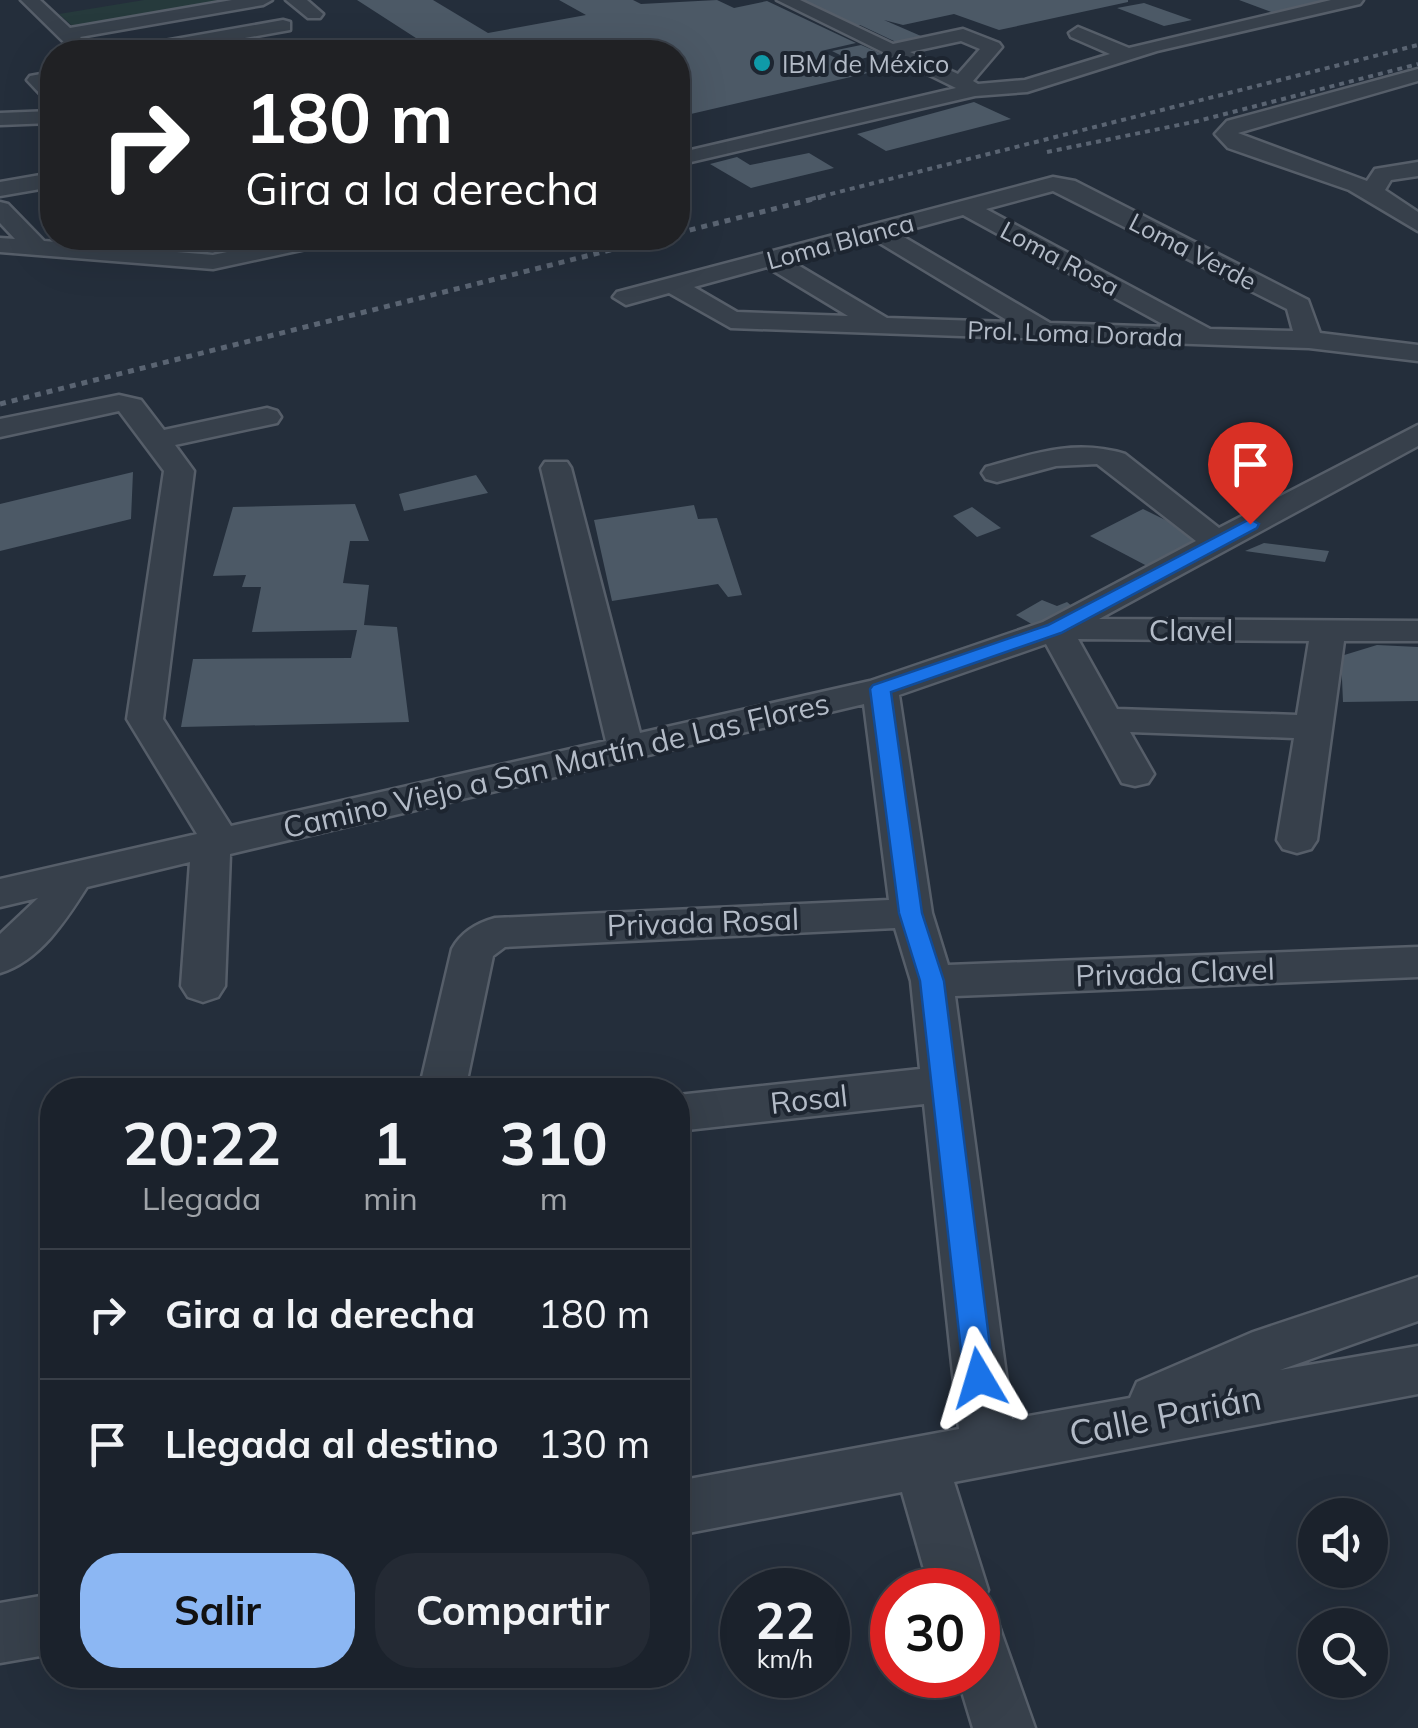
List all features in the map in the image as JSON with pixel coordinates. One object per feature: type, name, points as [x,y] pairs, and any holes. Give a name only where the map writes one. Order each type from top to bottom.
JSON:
[{"type":"street","points":[[244,40],[292,28],[314,14],[295,0]]},
{"type":"street","points":[[786,0],[968,87]]},
{"type":"street","points":[[690,156],[968,87],[1028,86],[1128,54],[1354,0]]},
{"type":"street","points":[[66,34],[257,1]]},
{"type":"street","points":[[37,6],[73,8]]},
{"type":"street","points":[[37,6],[73,40]]},
{"type":"street","points":[[1238,9],[1269,20]]},
{"type":"street","points":[[102,28],[118,40]]},
{"type":"street","points":[[214,40],[292,28]]},
{"type":"street","points":[[890,50],[963,34],[992,47],[968,87]]},
{"type":"street","points":[[1078,34],[1128,54]]},
{"type":"street","points":[[1418,74],[1234,125],[1226,134],[1236,143],[1398,204],[1418,224]]},
{"type":"street","points":[[0,119],[40,117]]},
{"type":"street","points":[[1372,192],[1383,174],[1418,168]]},
{"type":"street","name":"Loma Blanca","points":[[626,297],[1053,184]]},
{"type":"street","name":"Loma Verde","points":[[1053,184],[1067,186],[1298,305],[1309,340]]},
{"type":"street","points":[[0,189],[40,185]]},
{"type":"street","name":"Loma Rosa","points":[[966,207],[1206,337]]},
{"type":"street","points":[[0,209],[38,249]]},
{"type":"street","points":[[877,231],[1046,332]]},
{"type":"street","points":[[0,245],[38,249]]},
{"type":"street","points":[[48,250],[212,262],[262,250]]},
{"type":"street","points":[[111,250],[118,257]]},
{"type":"street","points":[[229,250],[237,257]]},
{"type":"street","points":[[771,259],[884,326]]},
{"type":"street","name":"Prol. Loma Dorada","points":[[673,285],[731,320],[1309,340],[1418,353]]},
{"type":"street","points":[[0,428],[119,403],[131,406],[179,471],[145,719],[216,844],[203,986]]},
{"type":"street","points":[[159,440],[267,416]]},
{"type":"street","name":"Camino Viejo a San Martín de Las Flores","points":[[0,893],[880,689],[1054,629],[1418,434]]},
{"type":"street","points":[[996,474],[1074,453],[1096,452],[1115,460],[1217,542]]},
{"type":"street","points":[[556,468],[626,749]]},
{"type":"street","points":[[1054,629],[1135,774]]},
{"type":"street","name":"Clavel","points":[[1054,629],[1328,631]]},
{"type":"street","points":[[1297,840],[1328,631],[1418,632]]},
{"type":"street","points":[[880,689],[911,913],[932,981],[941,1084],[988,1452]]},
{"type":"street","points":[[1105,720],[1314,727]]},
{"type":"street","points":[[0,958],[47,917],[72,878]]},
{"type":"street","name":"Privada Rosal","points":[[445,1078],[474,949],[495,933],[911,913]]},
{"type":"street","name":"Privada Clavel","points":[[932,981],[1418,962]]},
{"type":"street","name":"Rosal","points":[[690,1111],[941,1084]]},
{"type":"street","points":[[1093,1426],[1272,1349],[1418,1299]]},
{"type":"street","name":"Calle Parián","points":[[690,1506],[988,1452],[1093,1426],[1418,1370]]},
{"type":"street","points":[[921,1464],[952,1568]]},
{"type":"street","points":[[0,1633],[40,1626]]},
{"type":"street","points":[[994,1698],[1004,1728]]},
{"type":"green space","points":[[144,0],[249,0],[76,29],[59,14]]},
{"type":"building","name":"IBM de México","points":[[357,0],[433,0],[488,33],[586,15],[559,0],[633,0],[641,4],[717,0],[734,8],[767,1],[856,43],[821,51],[868,73],[690,114],[690,40],[419,40]]},
{"type":"building","name":"IBM de México","points":[[790,0],[1128,2],[999,30],[954,14],[903,25],[884,20],[921,36],[896,42],[860,25],[849,27]]},
{"type":"building","points":[[1239,0],[1329,0],[1330,1],[1277,14]]},
{"type":"building","points":[[1144,3],[1192,20],[1164,26],[1117,8]]},
{"type":"building","points":[[861,45],[882,54],[852,61],[832,51]]},
{"type":"building","points":[[974,102],[1011,119],[886,151],[857,134]]},
{"type":"building","points":[[809,153],[834,168],[751,188],[710,164],[737,157],[750,165]]},
{"type":"building","points":[[133,472],[131,519],[0,551],[0,504]]},
{"type":"building","points":[[476,475],[488,493],[404,511],[399,494]]},
{"type":"building","points":[[355,504],[369,541],[350,541],[343,583],[369,585],[364,625],[397,627],[409,722],[181,727],[193,659],[351,658],[357,630],[252,632],[261,587],[242,587],[246,575],[213,576],[233,507]]},
{"type":"building","points":[[694,505],[698,519],[717,518],[742,595],[728,597],[718,584],[612,601],[594,520]]},
{"type":"building","points":[[972,507],[1001,528],[977,537],[953,516]]},
{"type":"building","points":[[1143,509],[1200,537],[1149,567],[1090,536]]},
{"type":"building","points":[[1264,543],[1329,551],[1325,562],[1245,551]]},
{"type":"building","points":[[1042,600],[1057,606],[1067,602],[1073,607],[1035,626],[1016,615]]},
{"type":"building","points":[[1377,645],[1418,647],[1418,701],[1343,702],[1341,656]]},
{"type":"railway","points":[[811,199],[1418,45]]},
{"type":"railway","points":[[1047,152],[1198,121],[1418,64]]},
{"type":"railway","points":[[690,230],[821,197]]},
{"type":"railway","points":[[0,404],[610,250]]},
{"type":"place","name":"IBM de México","points":[[762,63]]},
{"type":"route","points":[[979,1378],[941,1084],[932,981],[911,913],[880,689],[1054,629],[1250,524]]}]
